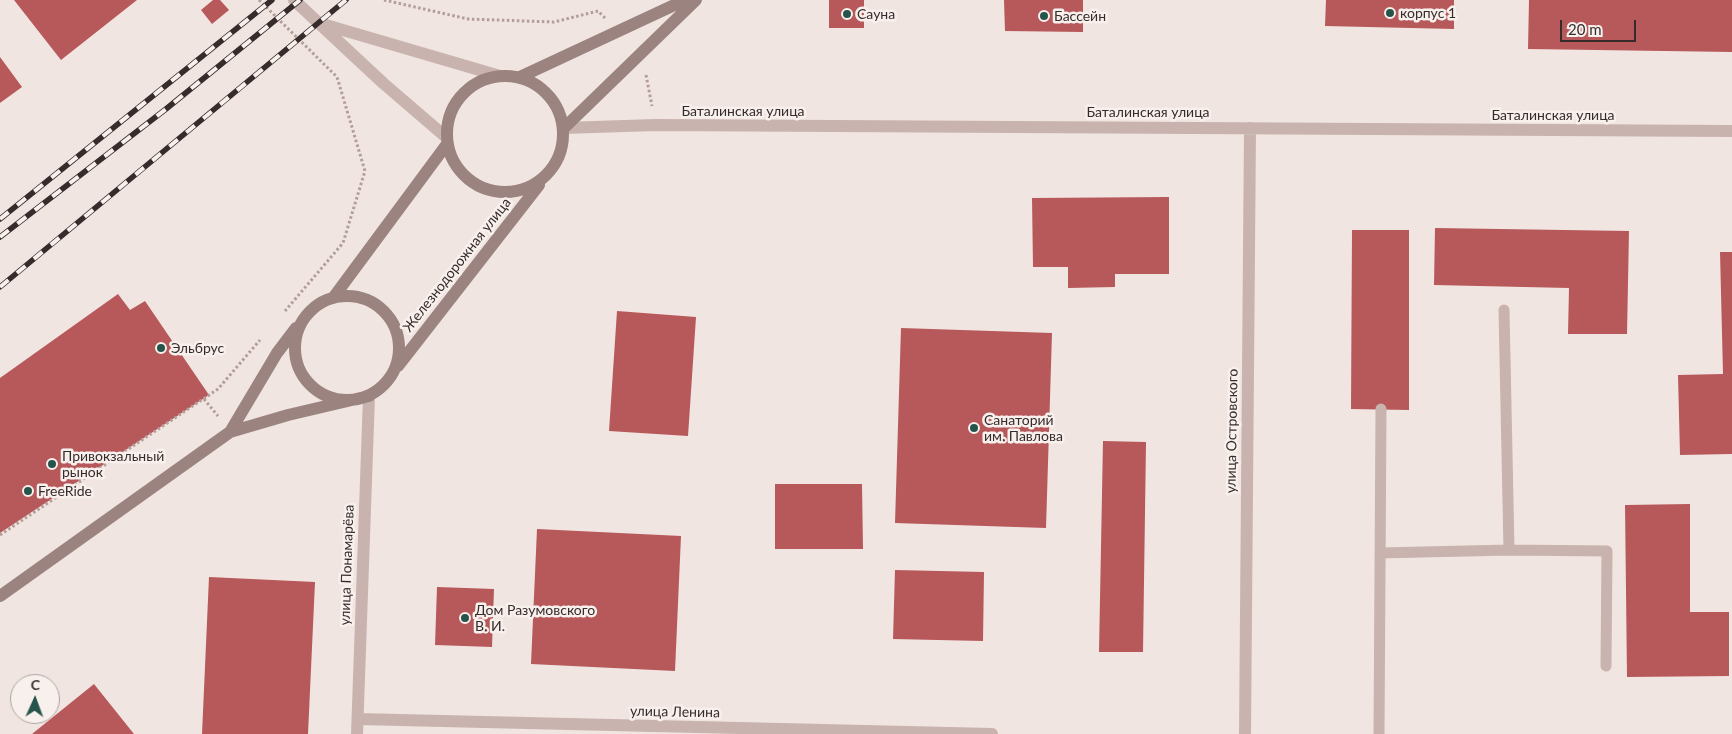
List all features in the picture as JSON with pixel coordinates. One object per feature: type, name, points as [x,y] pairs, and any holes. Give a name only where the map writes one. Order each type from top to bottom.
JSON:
[{"type":"main road","points":[[520,77],[685,0]]},
{"type":"main road","points":[[564,128],[696,0]]},
{"type":"main road","points":[[500,76],[520,77],[536,84],[550,95],[559,110],[564,128],[563,147],[555,166],[542,180],[527,189],[510,193],[493,192],[476,185],[463,175],[453,160],[447,141],[447,124],[454,106],[466,91],[482,80],[500,76]]},
{"type":"main road","name":"Железнодорожная улица","points":[[333,298],[447,141]]},
{"type":"main road","name":"Железнодорожная улица","points":[[230,432],[288,415],[369,396],[380,389],[542,180]]},
{"type":"main road","name":"Железнодорожная улица","points":[[230,432],[277,352],[304,318],[317,306],[333,298],[356,296],[378,306],[393,323],[400,345],[396,368]]},
{"type":"main road","points":[[304,318],[296,339],[296,362],[307,382],[324,396],[347,401],[369,396]]},
{"type":"main road","points":[[0,596],[230,432]]},
{"type":"street","points":[[294,0],[447,141]]},
{"type":"street","points":[[317,22],[500,76]]},
{"type":"street","name":"Баталинская улица","points":[[564,128],[655,125],[1732,131]]},
{"type":"street","name":"улица Островского","points":[[1245,734],[1250,128]]},
{"type":"street","name":"улица Понамарёва","points":[[357,734],[369,396]]},
{"type":"street","name":"улица Ленина","points":[[358,719],[992,734]]},
{"type":"lane","points":[[1504,310],[1509,550]]},
{"type":"lane","points":[[1379,734],[1381,409]]},
{"type":"lane","points":[[1380,553],[1509,550],[1607,551],[1606,666]]},
{"type":"path","points":[[259,0],[337,77],[365,171],[343,243],[281,316]]},
{"type":"path","points":[[384,0],[468,19],[554,22],[598,11],[620,30]]},
{"type":"path","points":[[0,535],[218,389],[262,338]]},
{"type":"building","points":[[14,0],[137,0],[61,60]]},
{"type":"building","points":[[213,0],[220,0],[229,10],[212,24],[201,10]]},
{"type":"building","name":"Сауна","points":[[829,0],[864,0],[864,28],[829,28]]},
{"type":"building","name":"Бассейн","points":[[1004,0],[1083,0],[1083,32],[1005,31]]},
{"type":"building","name":"корпус 1","points":[[1326,0],[1454,0],[1454,29],[1325,26]]},
{"type":"building","points":[[1529,0],[1732,0],[1732,52],[1528,49]]},
{"type":"building","points":[[0,57],[22,87],[0,103]]},
{"type":"building","points":[[1169,197],[1169,274],[1115,274],[1115,287],[1068,288],[1068,267],[1033,267],[1032,198]]},
{"type":"building","points":[[1435,228],[1629,231],[1627,334],[1568,334],[1569,288],[1434,285]]},
{"type":"building","points":[[1352,230],[1409,230],[1409,410],[1351,409]]},
{"type":"building","points":[[1720,252],[1732,252],[1732,454],[1680,455],[1678,375],[1723,374]]},
{"type":"building","name":"Привокзальный рынок","points":[[118,294],[130,310],[145,301],[209,395],[0,533],[0,378]]},
{"type":"building","points":[[617,311],[696,317],[688,436],[609,431]]},
{"type":"building","name":"Санаторий им. Павлова","points":[[901,328],[1052,333],[1046,528],[895,523]]},
{"type":"building","points":[[1103,441],[1146,442],[1143,652],[1099,652]]},
{"type":"building","points":[[775,484],[862,484],[863,549],[775,549]]},
{"type":"building","points":[[1690,504],[1690,612],[1729,612],[1729,676],[1627,677],[1625,505]]},
{"type":"building","points":[[537,529],[681,536],[675,671],[531,664]]},
{"type":"building","points":[[895,570],[984,572],[983,641],[893,639]]},
{"type":"building","points":[[209,577],[315,582],[308,734],[202,734]]},
{"type":"building","points":[[437,587],[494,589],[492,647],[435,645]]},
{"type":"building","points":[[94,684],[134,734],[32,734],[44,724],[60,724],[60,711]]},
{"type":"railway","points":[[0,219],[272,0]]},
{"type":"railway","points":[[0,237],[166,109],[300,0]]},
{"type":"railway","points":[[0,287],[346,0]]},
{"type":"place","name":"корпус 1","points":[[1390,13]]},
{"type":"place","name":"Сауна","points":[[847,14]]},
{"type":"place","name":"Бассейн","points":[[1044,16]]},
{"type":"place","name":"Эльбрус","points":[[161,348]]},
{"type":"place","name":"Санаторий им. Павлова","points":[[974,428]]},
{"type":"place","name":"Привокзальный рынок","points":[[52,464]]},
{"type":"place","name":"FreeRide","points":[[28,491]]},
{"type":"place","name":"Дом Разумовского В. И.","points":[[465,618]]}]
